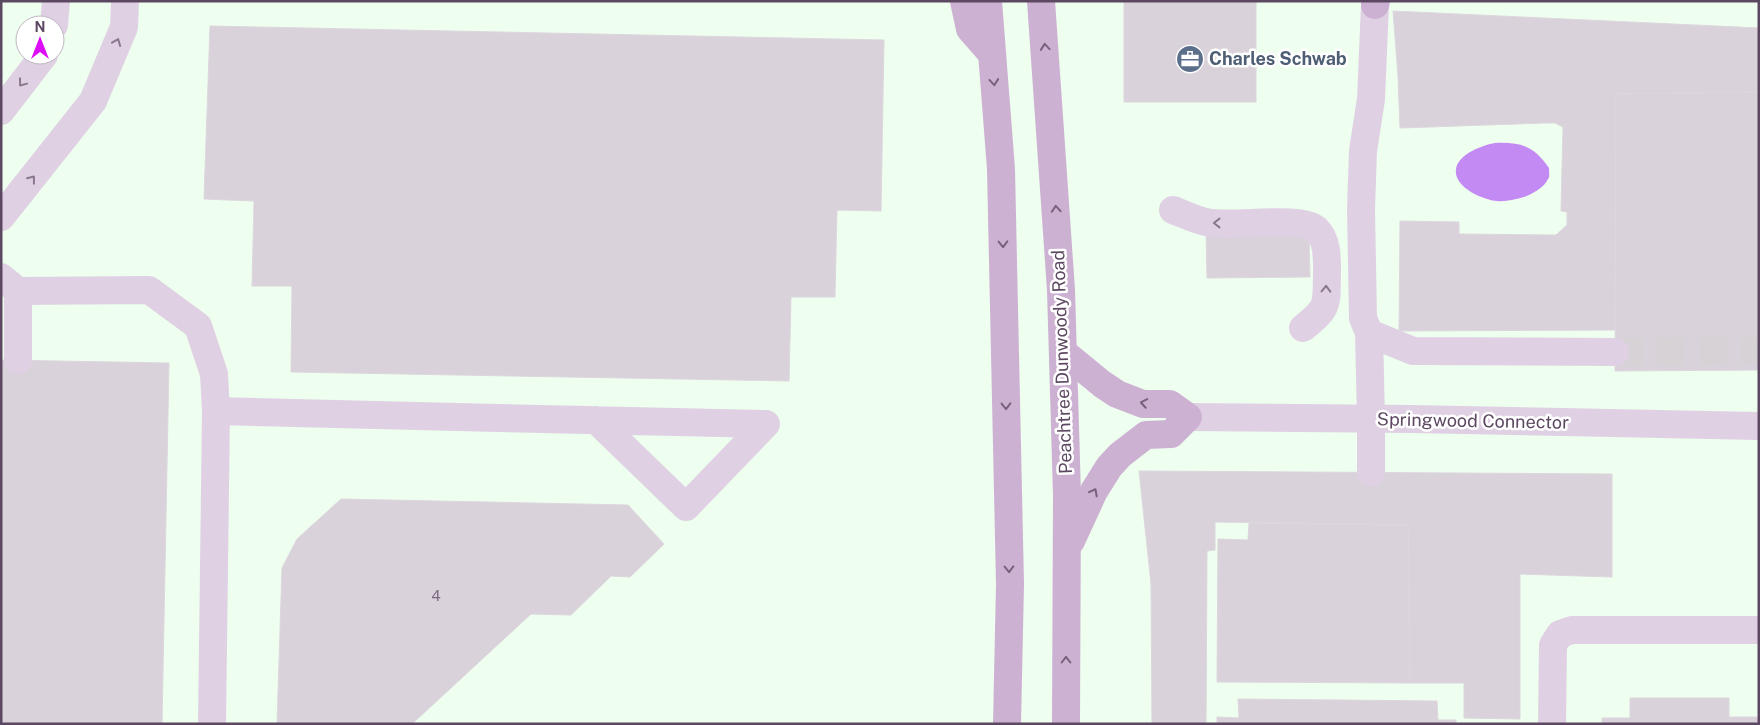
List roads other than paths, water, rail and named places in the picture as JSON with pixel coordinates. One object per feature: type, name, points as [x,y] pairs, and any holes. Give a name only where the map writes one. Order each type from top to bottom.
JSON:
[{"type":"main road","points":[[964,1],[970,28],[992,54]]},
{"type":"main road","points":[[988,1],[1001,179],[1010,584],[1007,724]]},
{"type":"main road","name":"Peachtree Dunwoody Road","points":[[1041,1],[1059,258],[1063,352],[1067,494],[1066,724]]},
{"type":"main road","points":[[1063,352],[1117,394],[1142,404],[1170,404],[1188,417],[1171,434],[1146,435],[1120,455],[1109,467],[1094,491],[1066,552]]},
{"type":"street","points":[[55,15],[56,1]]},
{"type":"street","points":[[1,217],[93,101],[124,27],[125,1]]},
{"type":"street","points":[[1371,472],[1372,419],[1369,333],[1363,318],[1361,209],[1363,151],[1371,99],[1375,3]]},
{"type":"street","points":[[1,111],[36,65]]},
{"type":"street","points":[[1173,210],[1207,223],[1283,223],[1309,226],[1317,230],[1327,250],[1326,304],[1321,313],[1303,328]]},
{"type":"street","points":[[18,360],[10,284],[150,290],[198,326],[214,374],[216,411],[212,724]]},
{"type":"street","points":[[1369,333],[1413,351],[1615,352]]},
{"type":"street","points":[[216,411],[766,424],[686,506],[596,420]]},
{"type":"street","name":"Springwood Connector","points":[[1188,417],[1759,426]]},
{"type":"street","points":[[1552,724],[1554,645],[1560,634],[1572,630],[1759,630]]},
{"type":"tunnel","points":[[1615,352],[1759,351]]},
{"type":"place","name":"Charles Schwab","points":[[1190,59]]}]
